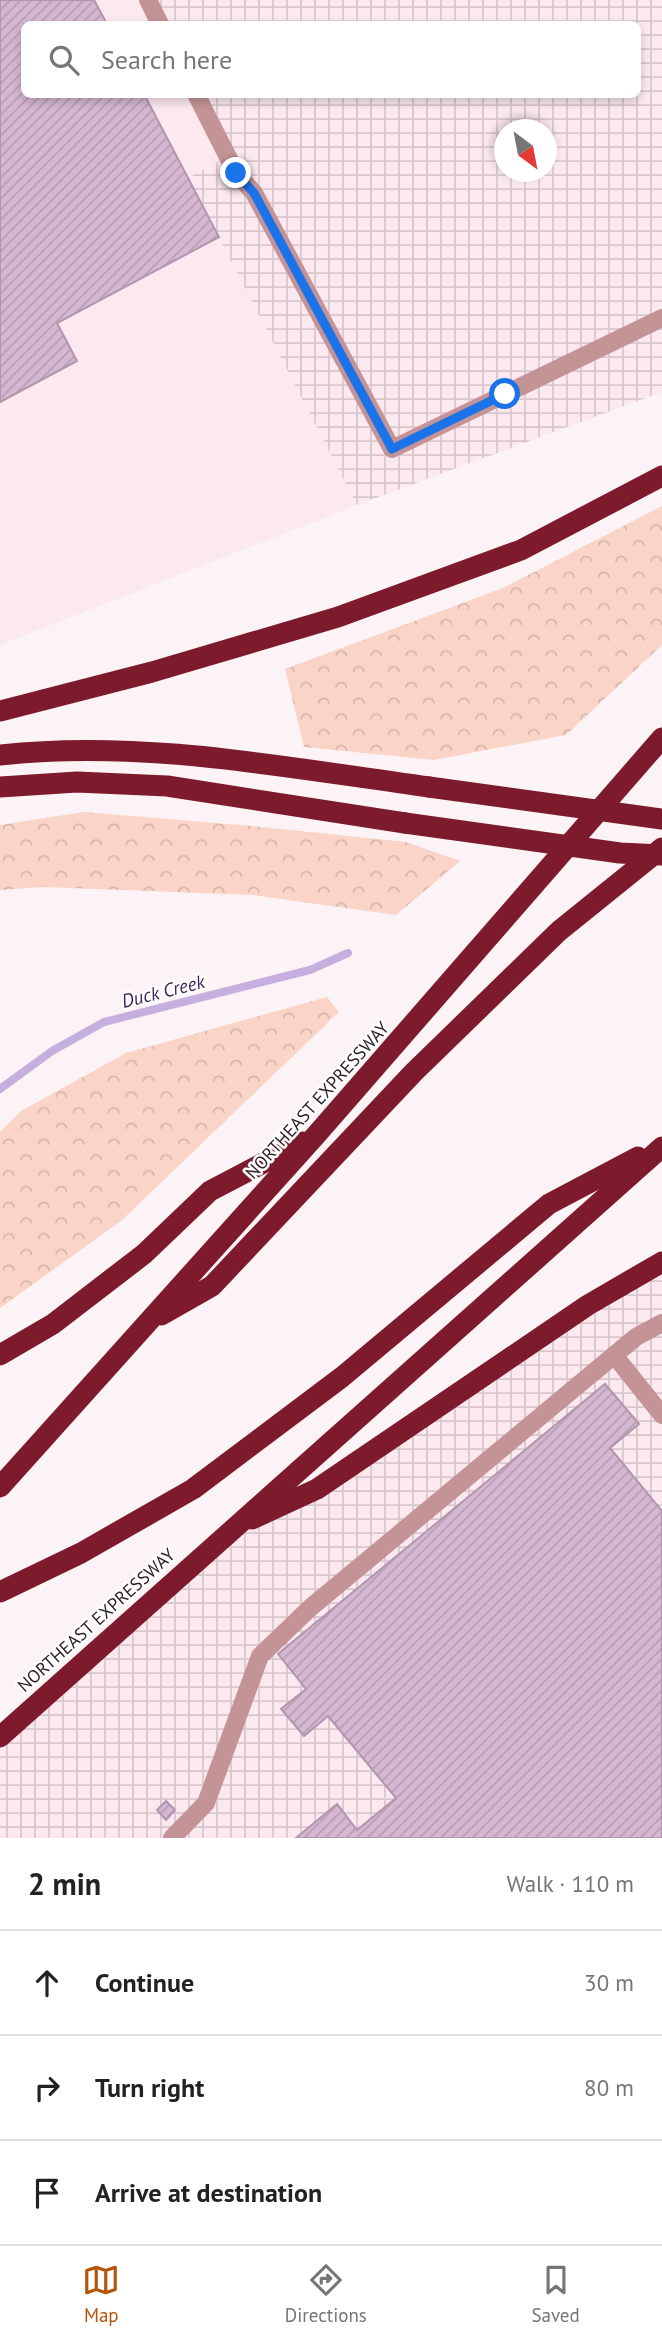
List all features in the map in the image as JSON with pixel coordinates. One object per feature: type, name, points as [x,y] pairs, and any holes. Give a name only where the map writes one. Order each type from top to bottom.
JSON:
[{"type":"highway","points":[[0,712],[152,672],[338,617],[521,550],[662,476]]},
{"type":"highway","name":"NORTHEAST EXPRESSWAY","points":[[0,1487],[317,1134],[662,738]]},
{"type":"highway","points":[[0,755],[96,750],[188,755],[662,819]]},
{"type":"highway","points":[[0,787],[77,782],[167,786],[405,823],[621,853],[662,855]]},
{"type":"highway","points":[[144,1325],[212,1286],[424,1062],[559,930],[662,848]]},
{"type":"highway","points":[[0,1355],[53,1324],[144,1254],[210,1191],[317,1134]]},
{"type":"highway","points":[[0,1592],[82,1553],[204,1481],[342,1377],[549,1204],[662,1146]]},
{"type":"highway","name":"NORTHEAST EXPRESSWAY","points":[[0,1737],[662,1146]]},
{"type":"highway","points":[[231,1529],[317,1489],[588,1305],[662,1262]]},
{"type":"lane","points":[[148,0],[158,21]]},
{"type":"lane","points":[[198,98],[236,173],[254,193],[392,449],[662,318]]},
{"type":"lane","points":[[172,1838],[206,1803],[260,1656],[310,1608],[636,1336],[662,1323]]},
{"type":"lane","points":[[614,1355],[662,1415]]},
{"type":"shaded area","points":[[0,0],[146,0],[157,21],[21,21],[21,98],[196,98],[226,157],[188,178],[357,505],[0,645]]},
{"type":"shaded area","points":[[146,0],[662,0],[662,392],[357,505],[188,178],[226,157],[196,98],[641,98],[641,21],[157,21]]},
{"type":"shaded area","points":[[662,1262],[662,1838],[0,1838],[0,1737],[231,1529],[317,1489]]},
{"type":"green space","points":[[662,506],[662,645],[566,735],[434,760],[304,747],[285,669],[503,588]]},
{"type":"green space","points":[[84,812],[406,842],[460,861],[396,915],[252,895],[44,887],[0,890],[0,825]]},
{"type":"green space","points":[[327,997],[339,1012],[121,1221],[0,1308],[0,1132],[21,1111],[126,1053]]},
{"type":"building","points":[[0,0],[94,0],[105,21],[21,21],[21,98],[146,98],[219,237],[57,323],[77,361],[0,402]]},
{"type":"building","points":[[605,1384],[639,1424],[610,1448],[662,1511],[662,1838],[296,1838],[337,1804],[357,1830],[396,1798],[328,1716],[304,1736],[281,1709],[306,1689],[278,1654]]},
{"type":"building","points":[[166,1801],[175,1810],[166,1820],[157,1810]]},
{"type":"waterway","name":"Duck Creek","points":[[0,1089],[52,1051],[104,1022],[310,970],[348,953]]},
{"type":"route","points":[[236,173],[254,193],[392,449],[505,394]]}]
